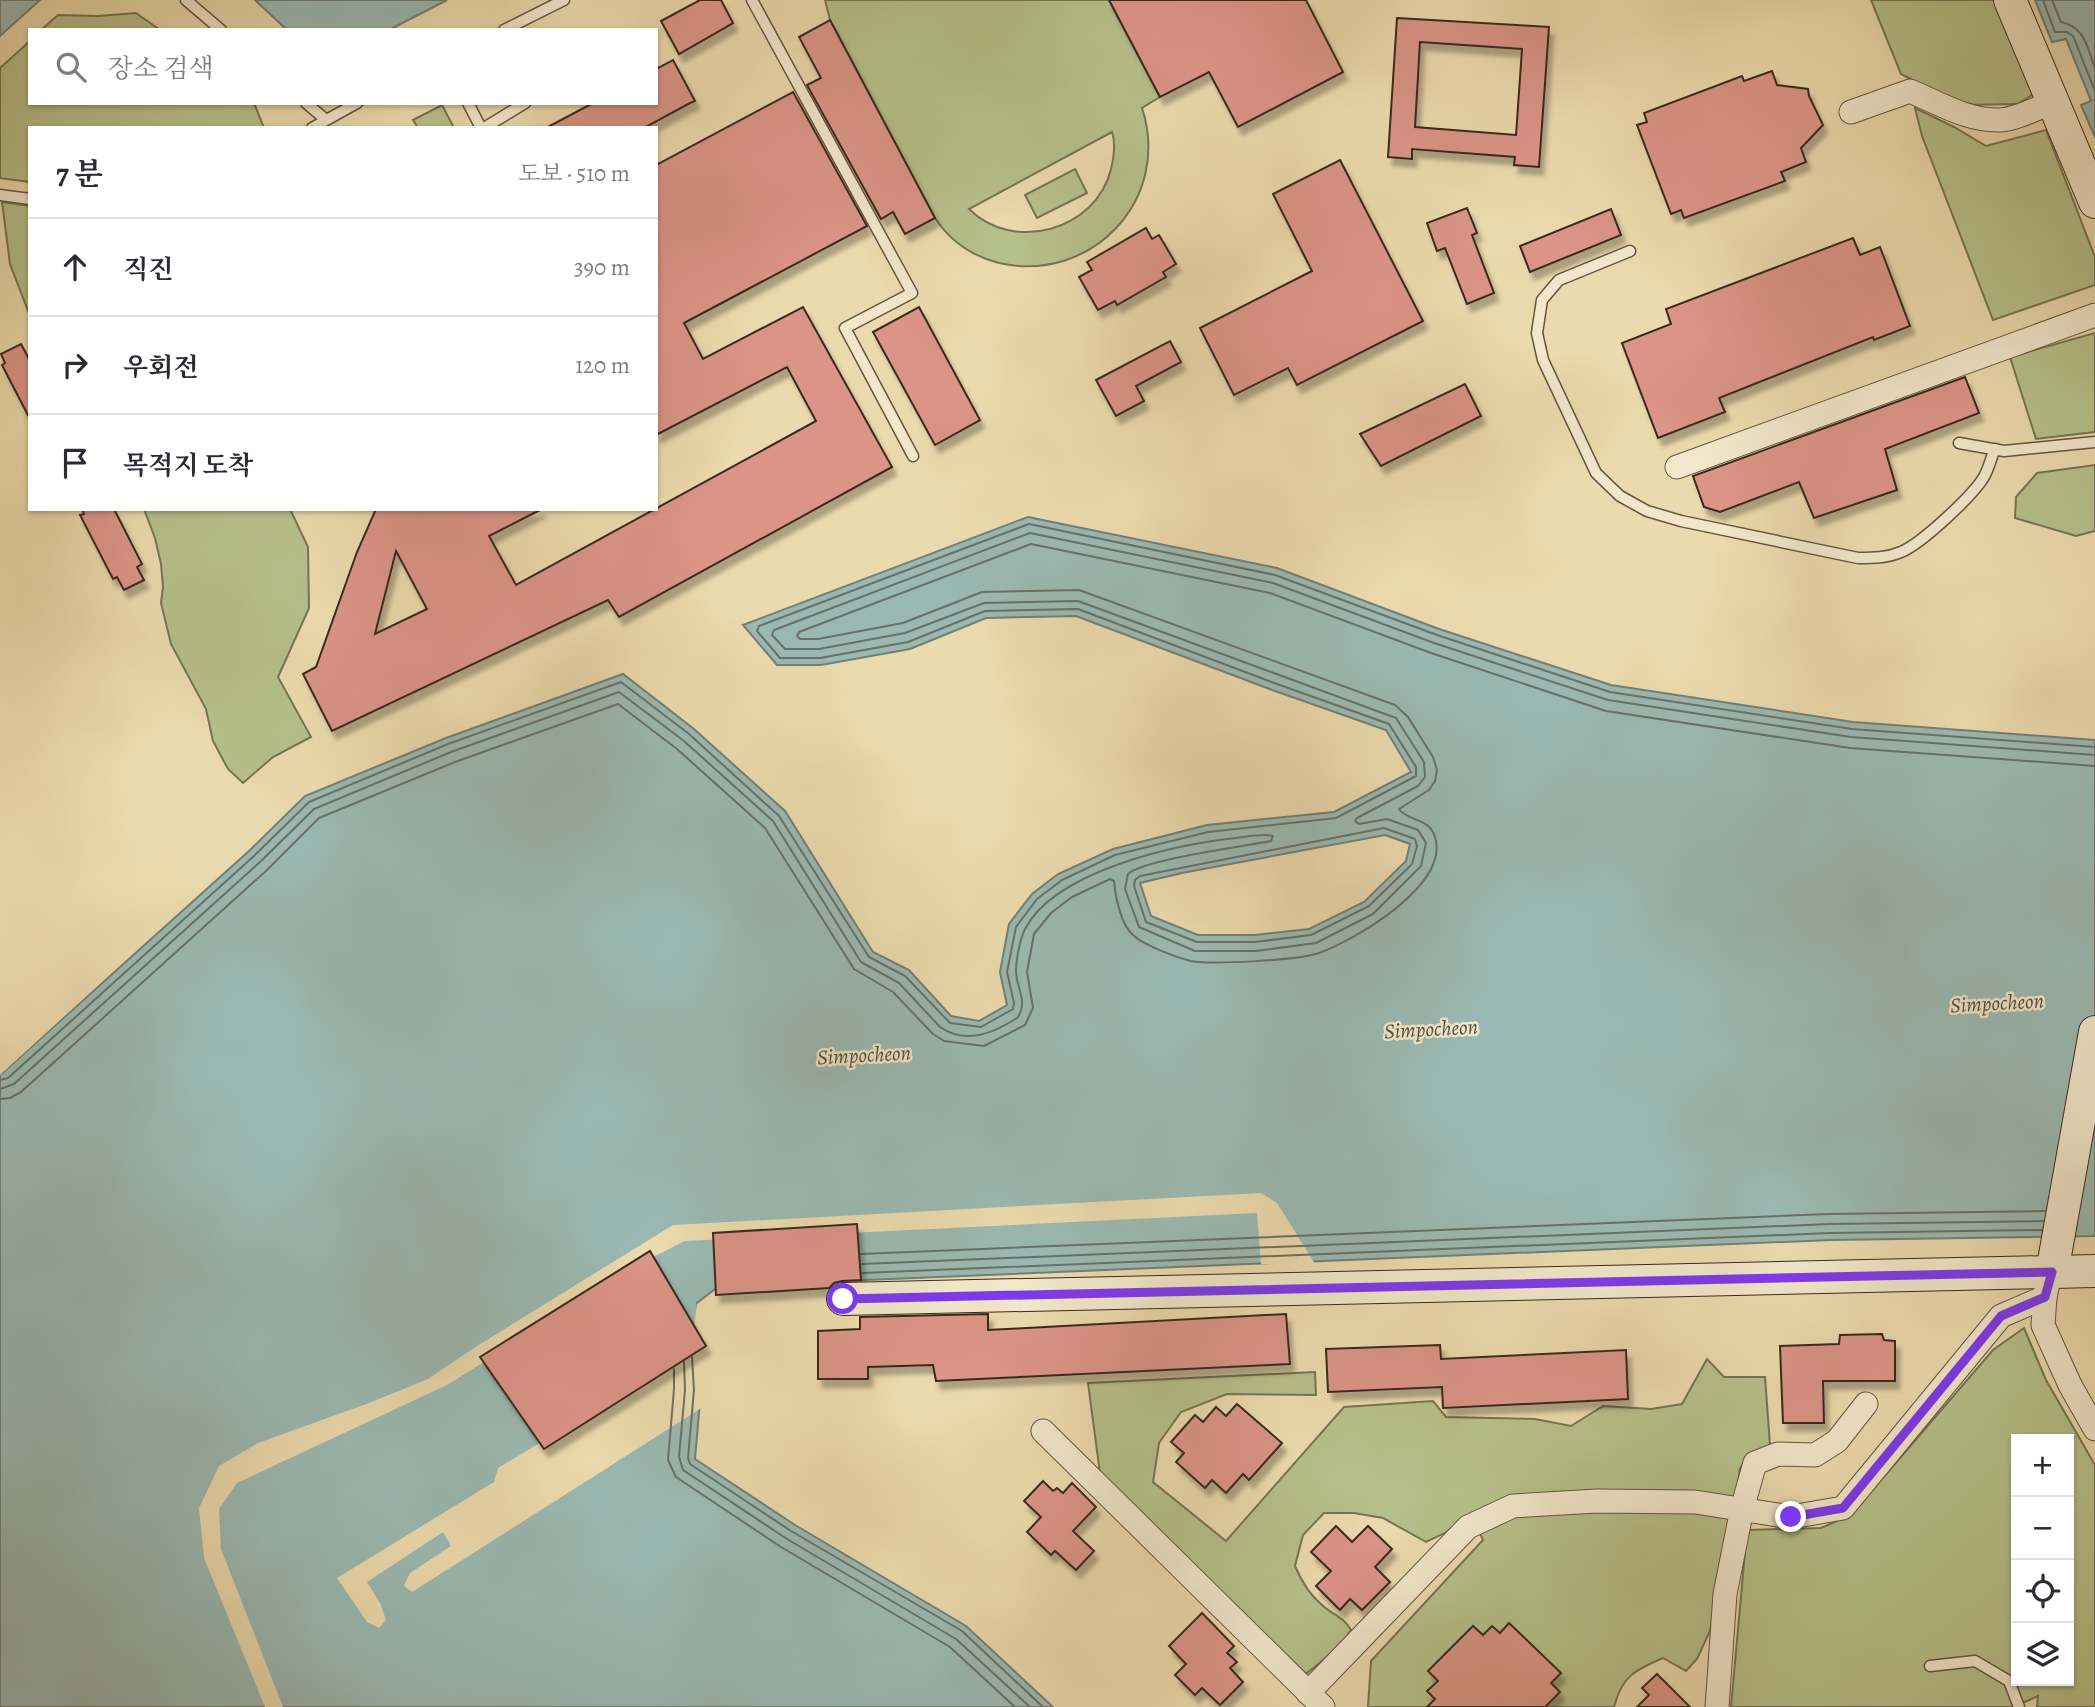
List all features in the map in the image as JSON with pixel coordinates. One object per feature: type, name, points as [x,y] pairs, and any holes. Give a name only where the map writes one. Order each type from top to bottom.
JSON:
[{"type":"street","points":[[2011,0],[2095,202]]},
{"type":"street","points":[[1851,112],[1910,91],[1953,111],[2002,120],[2053,102]]},
{"type":"street","points":[[1677,467],[2095,316]]},
{"type":"street","points":[[2095,1032],[2048,1284],[2043,1325],[2070,1385],[2095,1429]]},
{"type":"street","points":[[843,1299],[2048,1284],[2095,1270]]},
{"type":"street","points":[[1043,1431],[1315,1700],[1468,1527],[1513,1506],[1597,1501],[1695,1502],[1791,1517],[1843,1508],[2001,1316],[2048,1284]]},
{"type":"street","points":[[1717,1707],[1725,1594],[1742,1509],[1755,1463],[1778,1454],[1815,1455],[1837,1441],[1866,1404]]},
{"type":"lane","points":[[186,0],[219,28]]},
{"type":"lane","points":[[508,28],[564,0]]},
{"type":"lane","points":[[752,0],[912,293],[845,328],[912,456]]},
{"type":"lane","points":[[308,105],[325,119]]},
{"type":"lane","points":[[315,126],[353,105]]},
{"type":"lane","points":[[469,105],[481,126]]},
{"type":"lane","points":[[485,126],[522,105]]},
{"type":"lane","points":[[0,195],[28,199]]},
{"type":"lane","points":[[1630,251],[1559,280],[1542,300],[1537,333],[1543,360],[1596,473],[1620,496],[1647,512],[1858,558],[1883,557],[1903,552],[1974,490],[1995,450]]},
{"type":"lane","points":[[1959,443],[2004,451],[2095,442]]},
{"type":"lane","points":[[1930,1666],[1975,1661],[2009,1681],[2019,1707]]},
{"type":"green space","points":[[825,0],[1109,0],[1160,97],[1142,108],[1148,142],[1145,174],[1134,203],[1117,228],[1093,247],[1065,260],[1033,266],[999,263],[971,252],[948,234],[935,218],[830,20]],"holes":[[[1112,132],[1111,169],[1102,190],[1089,208],[1071,221],[1051,229],[1029,232],[1008,230],[987,222],[969,209]]]},
{"type":"green space","points":[[1871,0],[1997,0],[2035,93],[2018,104],[1960,105],[1901,74]]},
{"type":"green space","points":[[136,13],[157,28],[43,28],[58,15]]},
{"type":"green space","points":[[28,43],[28,105],[255,105],[263,126],[28,126],[28,182],[0,178],[0,68]]},
{"type":"green space","points":[[442,105],[453,126],[417,126],[413,120]]},
{"type":"green space","points":[[1915,108],[1986,146],[2046,130],[2095,257],[2095,285],[1993,320],[1922,136]]},
{"type":"green space","points":[[1075,169],[1087,193],[1037,218],[1025,195]]},
{"type":"green space","points":[[2,202],[28,206],[28,311],[10,264]]},
{"type":"green space","points":[[2095,333],[2095,432],[2036,439],[2010,357]]},
{"type":"green space","points":[[2095,465],[2095,531],[2076,536],[2015,518],[2016,497],[2037,473]]},
{"type":"green space","points":[[145,511],[291,511],[308,547],[309,608],[278,677],[311,737],[273,757],[243,783],[228,769],[213,741],[206,709],[171,644],[161,603],[161,564]]},
{"type":"green space","points":[[2024,1328],[2046,1380],[2095,1465],[2095,1707],[2037,1707],[2038,1696],[2014,1707],[1731,1707],[1747,1530],[1821,1528],[1851,1515],[1993,1350]]},
{"type":"green space","points":[[1707,1359],[1724,1377],[1765,1377],[1770,1445],[1740,1468],[1734,1514],[1710,1631],[1697,1659],[1686,1671],[1663,1658],[1645,1666],[1626,1681],[1614,1707],[1368,1707],[1371,1661],[1483,1540],[1471,1513],[1445,1533],[1426,1542],[1383,1518],[1354,1513],[1324,1513],[1303,1535],[1295,1566],[1313,1596],[1351,1630],[1339,1647],[1306,1674],[1100,1473],[1088,1383],[1315,1372],[1316,1395],[1227,1394],[1181,1412],[1159,1443],[1153,1482],[1226,1541],[1344,1407],[1433,1401],[1446,1417],[1535,1419],[1571,1426],[1603,1406],[1651,1409],[1682,1404]]},
{"type":"water","points":[[0,0],[40,0],[0,36]]},
{"type":"water","points":[[255,0],[447,0],[393,28],[285,28]]},
{"type":"water","points":[[2035,0],[2095,0],[2095,137],[2081,105],[2091,101],[2066,39],[2052,42]]},
{"type":"water","name":"Simpocheon","points":[[1028,517],[1277,568],[1439,629],[1611,685],[1853,722],[2095,740],[2095,1236],[1831,1240],[719,1286],[697,1303],[701,1390],[695,1459],[795,1525],[966,1626],[1053,1707],[0,1707],[0,1075],[249,851],[305,796],[446,738],[623,674],[694,729],[785,811],[873,952],[909,970],[951,1016],[979,1021],[1007,1005],[1000,972],[1009,924],[1032,894],[1058,874],[1113,849],[1207,825],[1334,812],[1411,772],[1386,730],[1076,616],[986,618],[910,649],[821,665],[777,665],[743,625]],"holes":[[[1385,835],[1410,844],[1406,861],[1364,902],[1309,929],[1255,935],[1198,935],[1151,916],[1140,883]]]},
{"type":"pier","points":[[103,981],[0,1075],[0,1070],[95,983]]},
{"type":"pier","points":[[1261,1193],[1277,1203],[1315,1264],[1261,1264],[1257,1213],[685,1241],[647,1260],[447,1385],[237,1483],[219,1509],[221,1549],[283,1707],[265,1707],[204,1558],[199,1508],[219,1466],[258,1443],[428,1379],[673,1225]]},
{"type":"pier","points":[[697,1303],[701,1309],[703,1407],[412,1592],[404,1586],[410,1573],[451,1546],[443,1532],[367,1582],[381,1605],[386,1620],[379,1628],[367,1622],[337,1578],[494,1482],[498,1468],[691,1352]]},
{"type":"building","points":[[700,0],[721,0],[733,23],[679,54],[661,21]]},
{"type":"building","points":[[1109,0],[1306,0],[1343,72],[1238,127],[1209,72],[1160,97]]},
{"type":"building","points":[[1397,18],[1549,27],[1539,167],[1514,165],[1515,157],[1412,149],[1412,159],[1388,157]],"holes":[[[1420,42],[1522,49],[1516,135],[1415,127]]]},
{"type":"building","points":[[830,20],[935,218],[905,234],[893,212],[881,219],[807,85],[821,78],[799,37]]},
{"type":"building","points":[[673,60],[695,101],[648,126],[550,126],[589,105],[658,105],[658,68]]},
{"type":"building","points":[[1772,71],[1777,85],[1808,89],[1823,125],[1801,148],[1806,162],[1781,172],[1785,181],[1684,218],[1681,210],[1671,214],[1637,125],[1647,122],[1644,113],[1742,76],[1744,81]]},
{"type":"building","points":[[793,92],[867,226],[684,323],[703,359],[803,307],[892,467],[619,617],[608,600],[332,731],[303,674],[316,667],[357,552],[375,511],[538,511],[489,536],[516,585],[651,511],[658,511],[658,507],[816,421],[787,367],[658,434],[658,164]],"holes":[[[396,551],[427,609],[375,634]]]},
{"type":"building","points":[[1340,160],[1423,321],[1297,385],[1288,368],[1234,395],[1200,328],[1312,271],[1273,194]]},
{"type":"building","points":[[1467,208],[1477,233],[1472,235],[1494,293],[1467,304],[1445,248],[1437,251],[1427,223]]},
{"type":"building","points":[[1611,209],[1621,235],[1530,272],[1520,246]]},
{"type":"building","points":[[1146,228],[1152,239],[1159,235],[1176,264],[1163,272],[1166,277],[1117,305],[1115,301],[1098,310],[1079,277],[1092,270],[1087,262]]},
{"type":"building","points":[[1853,238],[1860,255],[1880,247],[1910,326],[1874,340],[1873,337],[1719,398],[1725,412],[1658,438],[1622,343],[1671,324],[1666,309]]},
{"type":"building","points":[[919,307],[980,420],[935,445],[873,332]]},
{"type":"building","points":[[1170,341],[1181,362],[1136,386],[1144,401],[1116,416],[1096,380]]},
{"type":"building","points":[[21,344],[28,357],[28,415],[2,365],[5,363],[1,354]]},
{"type":"building","points":[[1965,377],[1979,413],[1885,449],[1897,490],[1814,518],[1799,482],[1720,512],[1704,507],[1693,476]]},
{"type":"building","points":[[1465,384],[1481,416],[1381,466],[1360,434]]},
{"type":"building","points":[[83,511],[115,511],[142,564],[137,567],[144,580],[124,590],[117,577],[113,579],[80,515],[84,514]]},
{"type":"building","points":[[857,1224],[861,1280],[834,1283],[829,1288],[716,1295],[713,1233]]},
{"type":"building","points":[[650,1251],[706,1346],[544,1449],[480,1357]]},
{"type":"building","points":[[988,1314],[988,1330],[1286,1314],[1290,1364],[936,1381],[933,1365],[868,1367],[868,1379],[818,1379],[818,1331],[860,1329],[860,1317]]},
{"type":"building","points":[[1882,1334],[1884,1340],[1895,1341],[1895,1381],[1823,1381],[1824,1423],[1783,1423],[1780,1346],[1839,1344],[1840,1335]]},
{"type":"building","points":[[1440,1345],[1441,1359],[1626,1350],[1628,1399],[1443,1408],[1442,1387],[1328,1392],[1326,1349]]},
{"type":"building","points":[[1237,1404],[1282,1443],[1249,1480],[1243,1474],[1226,1493],[1212,1480],[1205,1488],[1176,1462],[1184,1453],[1171,1442],[1195,1415],[1203,1422],[1216,1407],[1226,1416]]},
{"type":"building","points":[[1043,1481],[1053,1491],[1057,1488],[1063,1493],[1072,1483],[1096,1507],[1073,1531],[1094,1551],[1076,1570],[1055,1551],[1051,1555],[1027,1532],[1041,1517],[1024,1501]]},
{"type":"building","points":[[1336,1526],[1352,1542],[1368,1526],[1392,1549],[1375,1567],[1390,1582],[1362,1610],[1350,1599],[1340,1610],[1316,1586],[1331,1571],[1311,1552]]},
{"type":"building","points":[[1202,1613],[1234,1646],[1227,1653],[1237,1662],[1230,1668],[1243,1682],[1220,1705],[1202,1688],[1195,1695],[1175,1675],[1186,1664],[1169,1646]]},
{"type":"building","points":[[1509,1623],[1561,1673],[1551,1683],[1560,1692],[1545,1707],[1427,1707],[1435,1699],[1427,1691],[1438,1681],[1428,1671],[1473,1626],[1483,1635],[1492,1626],[1500,1633]]},
{"type":"building","points":[[1657,1674],[1690,1707],[1637,1707],[1649,1695],[1642,1688]]},
{"type":"route","points":[[843,1299],[2052,1272],[2045,1297],[2001,1316],[1843,1508],[1791,1517]]}]
